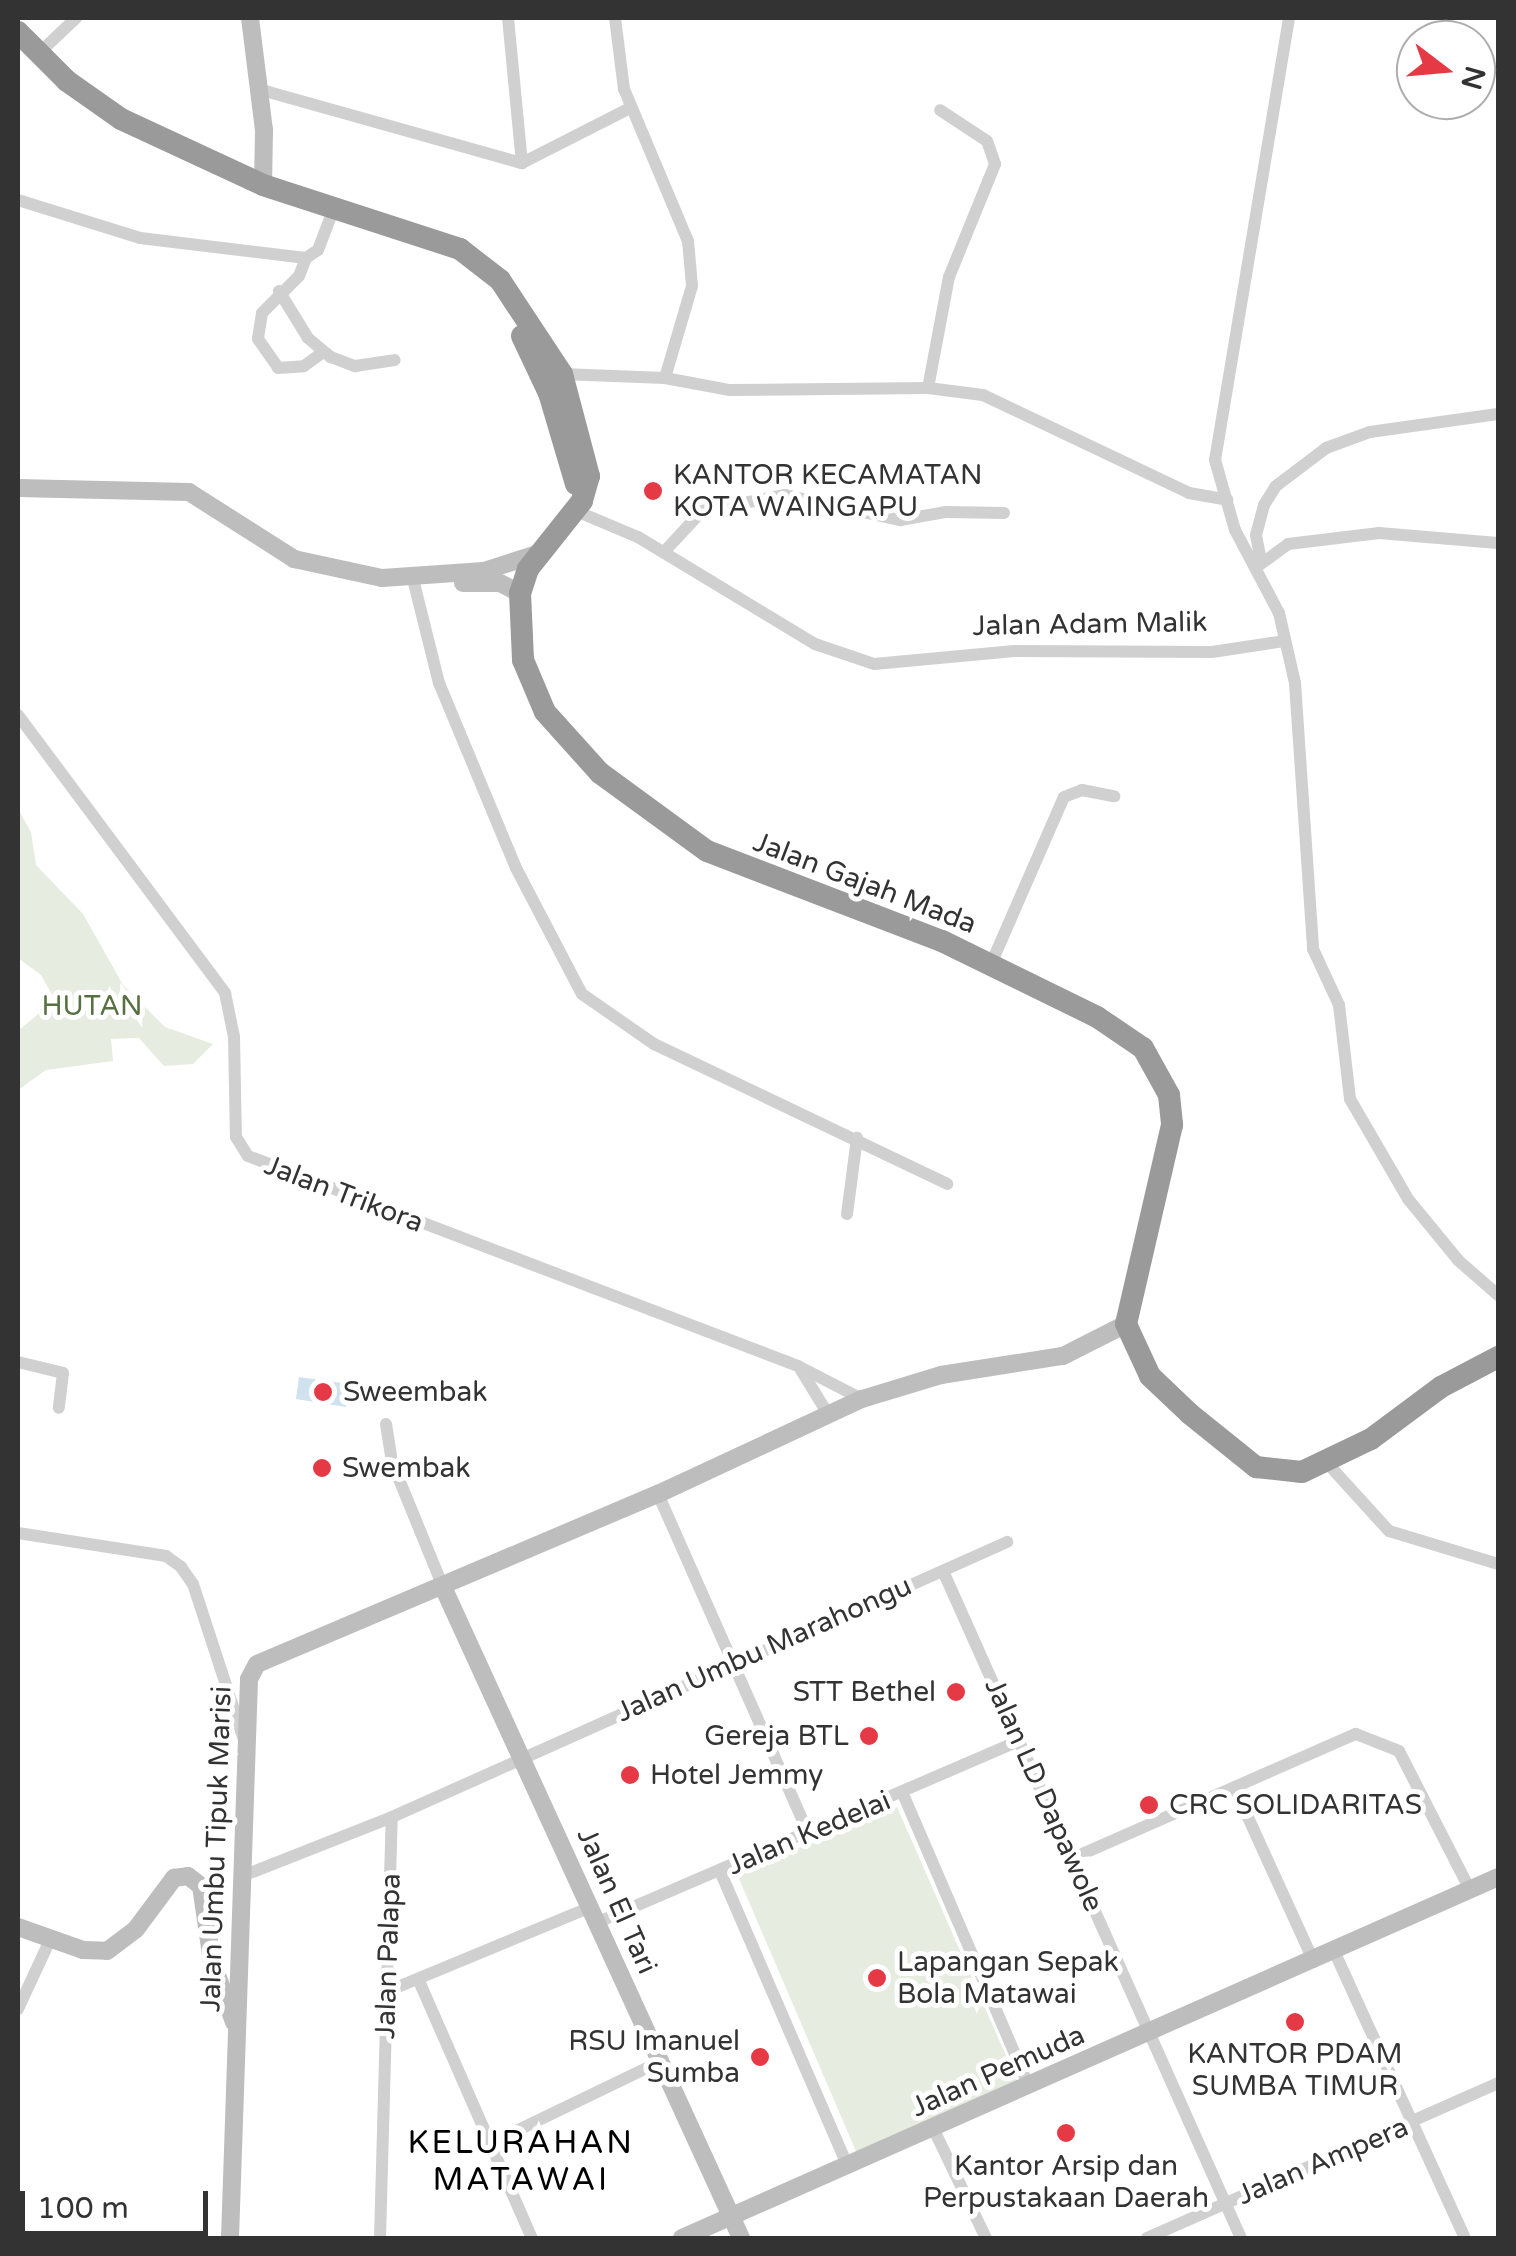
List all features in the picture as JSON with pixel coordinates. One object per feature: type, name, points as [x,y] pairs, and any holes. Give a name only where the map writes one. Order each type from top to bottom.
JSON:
[{"type":"highway","points":[[18,32],[37,55],[121,119],[262,186],[433,238],[488,266],[562,374],[589,476],[579,506]]},
{"type":"highway","points":[[341,210],[448,257],[498,295],[549,393],[579,506]]},
{"type":"highway","name":"Jalan Gajah Mada","points":[[579,506],[540,553],[520,593],[523,660],[536,698],[600,773],[728,863],[906,926],[991,964],[1126,1034],[1155,1062],[1169,1095],[1172,1125],[1126,1324]]},
{"type":"highway","points":[[1126,1324],[1150,1376],[1245,1461],[1290,1473],[1328,1464],[1441,1387],[1498,1357]]},
{"type":"street","points":[[37,55],[76,18]]},
{"type":"street","points":[[250,18],[262,186]]},
{"type":"street","points":[[508,18],[522,163]]},
{"type":"street","points":[[616,18],[619,72],[630,108],[688,241],[692,286],[665,378]]},
{"type":"street","points":[[1290,18],[1215,460],[1227,500],[1259,564],[1285,642],[1300,712],[1314,948],[1339,1005],[1350,1099],[1408,1200],[1459,1260],[1498,1294]]},
{"type":"street","points":[[258,89],[522,163],[630,108]]},
{"type":"street","points":[[928,388],[949,277],[994,164],[987,141],[940,110]]},
{"type":"street","points":[[18,200],[140,238],[306,258]]},
{"type":"street","points":[[323,352],[304,366],[278,368],[269,362],[258,325],[279,292],[298,276],[306,258],[318,250],[341,210]]},
{"type":"street","points":[[279,292],[323,352],[355,366],[394,360]]},
{"type":"street","points":[[562,374],[665,378],[730,390],[928,388],[983,395],[1189,493],[1227,500]]},
{"type":"street","points":[[1259,564],[1256,534],[1264,505],[1276,486],[1326,448],[1370,432],[1498,414]]},
{"type":"street","points":[[18,488],[174,489],[308,564],[414,584],[484,570],[540,553]]},
{"type":"street","points":[[664,552],[702,511],[785,495],[900,520],[946,512],[1004,513]]},
{"type":"street","points":[[18,499],[177,499],[296,570],[414,584],[482,582],[520,593]]},
{"type":"street","name":"Jalan Adam Malik","points":[[579,506],[664,552],[816,644],[874,664],[1014,651],[1212,652],[1285,642]]},
{"type":"street","points":[[1259,564],[1288,544],[1379,532],[1498,543]]},
{"type":"street","points":[[414,584],[439,683],[516,868],[582,994],[654,1044],[948,1184]]},
{"type":"street","name":"Jalan Trikora","points":[[18,715],[225,993],[234,1037],[236,1137],[248,1156],[386,1218],[798,1366],[862,1398]]},
{"type":"street","points":[[991,964],[1064,796],[1082,790],[1114,796]]},
{"type":"street","points":[[847,1214],[856,1138]]},
{"type":"street","points":[[386,1424],[392,1462],[442,1587],[658,1494],[862,1398],[940,1375],[1063,1356],[1126,1324]]},
{"type":"street","points":[[18,1362],[63,1373],[59,1408]]},
{"type":"street","points":[[798,1366],[828,1414]]},
{"type":"street","points":[[1328,1464],[1389,1531],[1498,1564]]},
{"type":"street","points":[[658,1494],[808,1834]]},
{"type":"street","points":[[18,1534],[166,1556],[181,1567],[193,1584],[250,1759]]},
{"type":"street","name":"Jalan Umbu Marahongu","points":[[521,1756],[1007,1542]]},
{"type":"street","name":"Jalan LD Dapawole","points":[[944,1571],[1241,2238]]},
{"type":"street","name":"Jalan El Tari","points":[[442,1587],[741,2238]]},
{"type":"street","name":"Jalan Umbu Tipuk Marisi","points":[[230,2238],[250,1679],[257,1664],[442,1587]]},
{"type":"street","points":[[1072,1858],[1236,1790],[1356,1734],[1388,1743],[1410,1770],[1470,1890]]},
{"type":"street","name":"Jalan Kedelai","points":[[388,1991],[720,1871],[1020,1740]]},
{"type":"street","points":[[245,1874],[392,1817],[521,1756]]},
{"type":"street","points":[[1236,1790],[1314,1962]]},
{"type":"street","points":[[903,1794],[1029,2086]]},
{"type":"street","name":"Jalan Palapa","points":[[380,2238],[392,1817]]},
{"type":"street","points":[[720,1871],[848,2167]]},
{"type":"street","name":"Jalan Pemuda","points":[[682,2238],[1150,2035],[1498,1877]]},
{"type":"street","points":[[18,1927],[92,1952],[114,1948],[174,1878],[194,1879],[212,1961],[236,2027]]},
{"type":"street","points":[[18,2009],[51,1938]]},
{"type":"street","points":[[1334,1952],[1416,2120],[1466,2238]]},
{"type":"street","points":[[419,1981],[532,2238]]},
{"type":"street","points":[[491,2143],[660,2062]]},
{"type":"street","name":"Jalan Ampera","points":[[1147,2238],[1498,2083]]},
{"type":"street","points":[[934,2130],[986,2238]]},
{"type":"green space","name":"HUTAN","points":[[18,809],[31,832],[36,865],[83,914],[123,985],[165,1027],[213,1044],[193,1064],[164,1066],[139,1038],[111,1039],[113,1061],[46,1070],[18,1090],[18,1031],[55,1000],[41,975],[18,958]]},
{"type":"green space","name":"Lapangan Sepak Bola Matawai","points":[[897,1807],[1018,2083],[858,2156],[737,1874]]},
{"type":"water","name":"Sweembak","points":[[299,1377],[349,1384],[346,1407],[296,1399]]},
{"type":"place","name":"KANTOR KECAMATAN KOTA WAINGAPU","points":[[653,491]]},
{"type":"place","name":"Sweembak","points":[[323,1392]]},
{"type":"place","name":"Swembak","points":[[322,1468]]},
{"type":"place","name":"STT Bethel","points":[[956,1692]]},
{"type":"place","name":"Gereja BTL","points":[[869,1736]]},
{"type":"place","name":"Hotel Jemmy","points":[[630,1775]]},
{"type":"place","name":"CRC SOLIDARITAS","points":[[1149,1805]]},
{"type":"place","name":"Lapangan Sepak Bola Matawai","points":[[877,1978]]},
{"type":"place","name":"KANTOR PDAM SUMBA TIMUR","points":[[1295,2022]]},
{"type":"place","name":"RSU Imanuel Sumba","points":[[760,2057]]},
{"type":"place","name":"Kantor Arsip dan Perpustakaan Daerah","points":[[1066,2133]]},
{"type":"district","name":"KELURAHAN MATAWAI","points":[[521,2162]]}]
